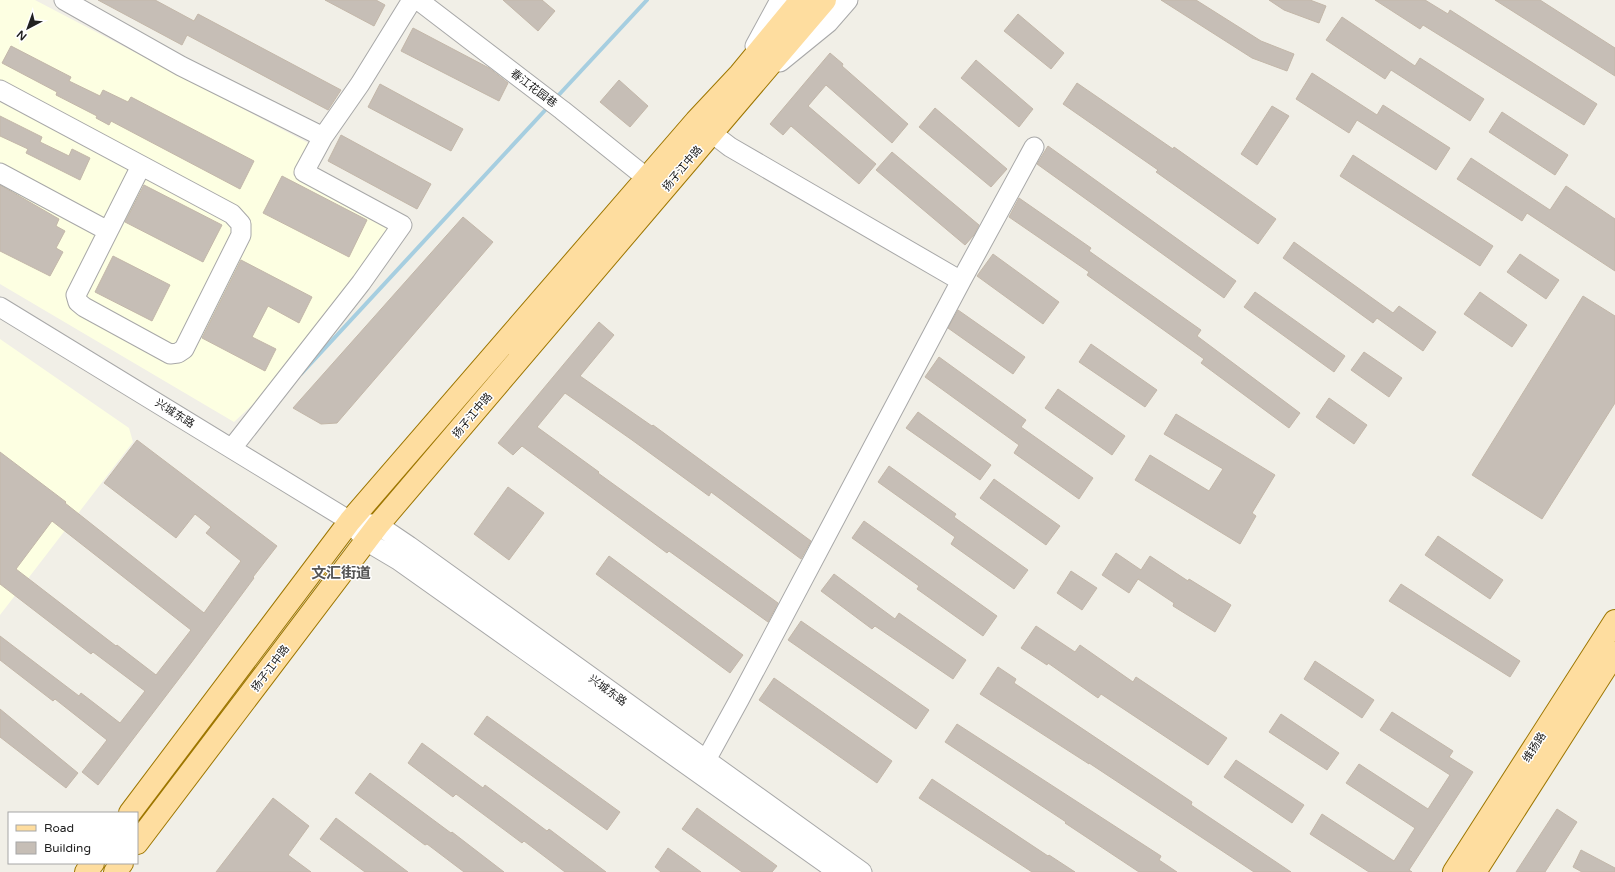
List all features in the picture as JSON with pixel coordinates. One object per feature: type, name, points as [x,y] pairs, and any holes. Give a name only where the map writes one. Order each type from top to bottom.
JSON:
[{"type":"main road","name":"扬子江中路","points":[[747,79],[801,0]]},
{"type":"main road","name":"扬子江中路","points":[[138,842],[372,533],[704,128],[747,79],[825,0]]},
{"type":"main road","name":"扬子江中路","points":[[131,812],[350,521],[648,179],[704,128]]},
{"type":"main road","name":"维扬路","points":[[1454,872],[1615,621]]},
{"type":"main road","name":"维扬路","points":[[1475,872],[1615,653]]},
{"type":"main road","points":[[86,872],[92,864]]},
{"type":"main road","points":[[115,872],[121,864]]},
{"type":"street","points":[[64,0],[180,66],[323,137]]},
{"type":"street","points":[[232,448],[361,282],[402,225],[304,172],[323,137],[360,84],[412,0]]},
{"type":"street","name":"春江花园巷","points":[[418,0],[562,110],[648,179]]},
{"type":"street","points":[[747,79],[780,0]]},
{"type":"street","points":[[747,79],[828,23],[848,0]]},
{"type":"street","points":[[0,90],[232,214],[241,224],[241,235],[184,349],[178,353],[170,354],[84,307],[78,302],[76,296],[141,166]]},
{"type":"street","points":[[704,128],[737,151],[961,281]]},
{"type":"street","points":[[706,760],[1034,147]]},
{"type":"street","points":[[0,173],[108,231]]},
{"type":"street","name":"兴城东路","points":[[0,307],[372,533],[706,760],[862,872]]},
{"type":"street","name":"兴城东路","points":[[372,533],[398,560],[838,872]]},
{"type":"shaded area","points":[[0,0],[35,0],[310,144],[293,175],[393,227],[263,395],[234,422],[0,284]]},
{"type":"shaded area","points":[[0,339],[129,428],[133,442],[0,615]]},
{"type":"building","points":[[98,0],[155,0],[194,21],[198,14],[341,90],[328,110],[187,35],[182,45]]},
{"type":"building","points":[[325,0],[376,0],[385,5],[374,26]]},
{"type":"building","points":[[503,0],[542,0],[555,11],[538,31]]},
{"type":"building","points":[[1161,0],[1196,0],[1261,41],[1294,54],[1287,71],[1252,58]]},
{"type":"building","points":[[1269,0],[1310,0],[1326,6],[1319,23],[1284,10]]},
{"type":"building","points":[[1375,0],[1425,0],[1448,14],[1450,10],[1597,104],[1584,125],[1423,25],[1420,29]]},
{"type":"building","points":[[1495,0],[1540,0],[1615,48],[1615,76]]},
{"type":"building","points":[[1018,14],[1064,53],[1051,69],[1004,31]]},
{"type":"building","points":[[1342,17],[1415,66],[1420,58],[1484,99],[1470,121],[1391,70],[1385,79],[1326,40]]},
{"type":"building","points":[[413,28],[489,68],[508,83],[499,101],[401,51]]},
{"type":"building","points":[[11,46],[71,77],[69,81],[100,96],[103,90],[128,102],[131,97],[254,161],[240,189],[111,121],[109,125],[96,118],[97,116],[56,95],[57,92],[2,63]]},
{"type":"building","points":[[830,53],[843,64],[842,66],[908,124],[892,143],[826,85],[808,106],[876,164],[859,184],[791,126],[783,135],[770,124]]},
{"type":"building","points":[[976,60],[1033,109],[1019,127],[961,78]]},
{"type":"building","points":[[1312,73],[1377,115],[1383,105],[1450,148],[1436,170],[1357,120],[1349,133],[1296,99]]},
{"type":"building","points":[[619,80],[648,106],[630,127],[600,102]]},
{"type":"building","points":[[1077,83],[1173,149],[1174,147],[1276,219],[1258,244],[1156,172],[1158,170],[1063,104]]},
{"type":"building","points":[[380,84],[463,129],[451,151],[368,107]]},
{"type":"building","points":[[1272,106],[1289,116],[1257,165],[1241,154]]},
{"type":"building","points":[[935,108],[1007,169],[991,187],[919,127]]},
{"type":"building","points":[[1502,112],[1568,155],[1555,175],[1489,132]]},
{"type":"building","points":[[0,116],[42,137],[40,142],[69,156],[72,149],[90,158],[80,180],[26,153],[28,149],[0,136]]},
{"type":"building","points":[[341,135],[431,184],[417,209],[328,161]]},
{"type":"building","points":[[1048,146],[1236,281],[1224,298],[1037,164]]},
{"type":"building","points":[[892,152],[979,225],[974,235],[965,245],[876,170]]},
{"type":"building","points":[[1353,155],[1493,246],[1480,266],[1340,176]]},
{"type":"building","points":[[1471,158],[1550,210],[1566,186],[1615,219],[1615,271],[1527,213],[1522,221],[1457,179]]},
{"type":"building","points":[[282,176],[367,220],[349,257],[263,213]]},
{"type":"building","points":[[0,185],[59,219],[56,226],[65,231],[56,248],[63,252],[50,276],[0,251]]},
{"type":"building","points":[[144,185],[222,225],[203,262],[125,222]]},
{"type":"building","points":[[1019,198],[1091,248],[1089,251],[1201,330],[1197,336],[1300,413],[1289,428],[1201,363],[1204,359],[1087,275],[1089,272],[1009,217]]},
{"type":"building","points":[[463,217],[493,242],[337,423],[321,424],[293,408]]},
{"type":"building","points":[[1294,242],[1393,313],[1399,306],[1436,332],[1423,351],[1377,318],[1373,323],[1283,258]]},
{"type":"building","points":[[993,254],[1059,302],[1043,324],[977,276]]},
{"type":"building","points":[[1520,254],[1559,280],[1546,299],[1507,272]]},
{"type":"building","points":[[113,256],[170,285],[152,321],[95,292]]},
{"type":"building","points":[[241,260],[312,297],[299,323],[268,306],[252,337],[276,349],[265,371],[202,338]]},
{"type":"building","points":[[1255,292],[1345,356],[1334,372],[1244,307]]},
{"type":"building","points":[[1480,292],[1527,325],[1512,347],[1464,314]]},
{"type":"building","points":[[1583,296],[1615,316],[1615,403],[1542,519],[1472,475]]},
{"type":"building","points":[[958,310],[1025,357],[1013,374],[948,328]]},
{"type":"building","points":[[599,322],[614,335],[580,376],[652,426],[653,425],[811,541],[801,559],[711,492],[709,496],[565,393],[537,427],[778,603],[768,622],[669,551],[667,553],[522,446],[513,455],[498,443]]},
{"type":"building","points":[[1091,344],[1157,390],[1145,407],[1079,362]]},
{"type":"building","points":[[1364,352],[1402,378],[1389,397],[1351,370]]},
{"type":"building","points":[[939,357],[1026,420],[1021,427],[1093,478],[1079,499],[1014,453],[1019,445],[925,377]]},
{"type":"building","points":[[1058,389],[1125,436],[1112,455],[1045,408]]},
{"type":"building","points":[[1329,398],[1367,425],[1354,444],[1316,417]]},
{"type":"building","points":[[918,412],[991,465],[980,480],[906,428]]},
{"type":"building","points":[[1176,414],[1275,475],[1252,513],[1256,516],[1240,544],[1135,480],[1150,455],[1209,491],[1223,469],[1164,434]]},
{"type":"building","points":[[137,440],[277,546],[191,663],[98,785],[82,772],[107,740],[55,699],[53,701],[0,660],[0,636],[79,696],[81,693],[120,723],[145,691],[93,652],[91,654],[0,584],[0,452],[66,502],[65,503],[204,613],[241,561],[206,533],[211,527],[195,514],[176,538],[104,483]],"holes":[[[52,521],[191,630],[156,675],[16,569]]]},
{"type":"building","points":[[889,466],[956,514],[954,517],[1028,570],[1014,589],[951,544],[955,537],[878,482]]},
{"type":"building","points":[[994,479],[1060,526],[1046,545],[980,498]]},
{"type":"building","points":[[508,487],[544,513],[509,560],[474,534]]},
{"type":"building","points":[[864,521],[997,616],[983,636],[917,589],[919,586],[852,538]]},
{"type":"building","points":[[1438,536],[1503,580],[1490,599],[1425,555]]},
{"type":"building","points":[[1116,553],[1141,570],[1150,556],[1188,581],[1189,579],[1231,605],[1215,632],[1173,606],[1174,603],[1138,579],[1129,593],[1102,575]]},
{"type":"building","points":[[609,556],[743,655],[730,673],[596,574]]},
{"type":"building","points":[[1071,571],[1097,588],[1082,610],[1057,593]]},
{"type":"building","points":[[834,574],[895,619],[899,613],[966,660],[953,679],[875,626],[872,629],[821,591]]},
{"type":"building","points":[[1401,584],[1520,661],[1510,677],[1389,601]]},
{"type":"building","points":[[801,621],[929,710],[916,729],[788,640]]},
{"type":"building","points":[[1036,626],[1075,652],[1080,645],[1133,682],[1136,677],[1227,738],[1208,765],[1101,694],[1098,698],[1048,663],[1047,665],[1021,648]]},
{"type":"building","points":[[1315,661],[1374,700],[1362,718],[1304,679]]},
{"type":"building","points":[[998,667],[1016,679],[1014,683],[1192,802],[1191,805],[1291,872],[1254,872],[1089,763],[980,694]]},
{"type":"building","points":[[774,678],[892,761],[877,783],[759,700]]},
{"type":"building","points":[[0,709],[78,773],[66,788],[0,737]]},
{"type":"building","points":[[1392,712],[1453,751],[1449,757],[1473,772],[1409,870],[1412,872],[1369,872],[1310,834],[1322,814],[1394,861],[1415,828],[1346,783],[1359,764],[1428,809],[1450,775],[1380,730]]},
{"type":"building","points":[[1281,714],[1339,753],[1327,770],[1269,732]]},
{"type":"building","points":[[487,716],[620,812],[607,830],[474,734]]},
{"type":"building","points":[[957,724],[1161,856],[1159,860],[1177,872],[1139,872],[1065,823],[1066,822],[945,742]]},
{"type":"building","points":[[422,743],[483,788],[485,785],[547,831],[549,829],[606,872],[565,872],[524,841],[522,843],[456,794],[453,797],[408,763]]},
{"type":"building","points":[[1236,760],[1304,805],[1292,823],[1224,777]]},
{"type":"building","points":[[370,773],[451,833],[452,832],[504,872],[464,872],[427,844],[425,845],[355,793]]},
{"type":"building","points":[[932,779],[1048,856],[1049,855],[1075,872],[1032,872],[919,798]]},
{"type":"building","points":[[273,798],[309,826],[288,855],[311,872],[216,872]]},
{"type":"building","points":[[697,808],[777,866],[772,872],[742,872],[682,829]]},
{"type":"building","points":[[1557,809],[1577,822],[1545,872],[1516,872]]},
{"type":"building","points":[[336,818],[408,872],[365,872],[320,839]]},
{"type":"building","points":[[668,848],[701,872],[661,872],[655,867]]},
{"type":"building","points":[[1581,850],[1615,868],[1615,872],[1582,872],[1573,867]]},
{"type":"waterway","points":[[555,99],[647,0]]},
{"type":"waterway","points":[[301,374],[549,106]]},
{"type":"district","name":"文汇街道","points":[[341,573]]}]
